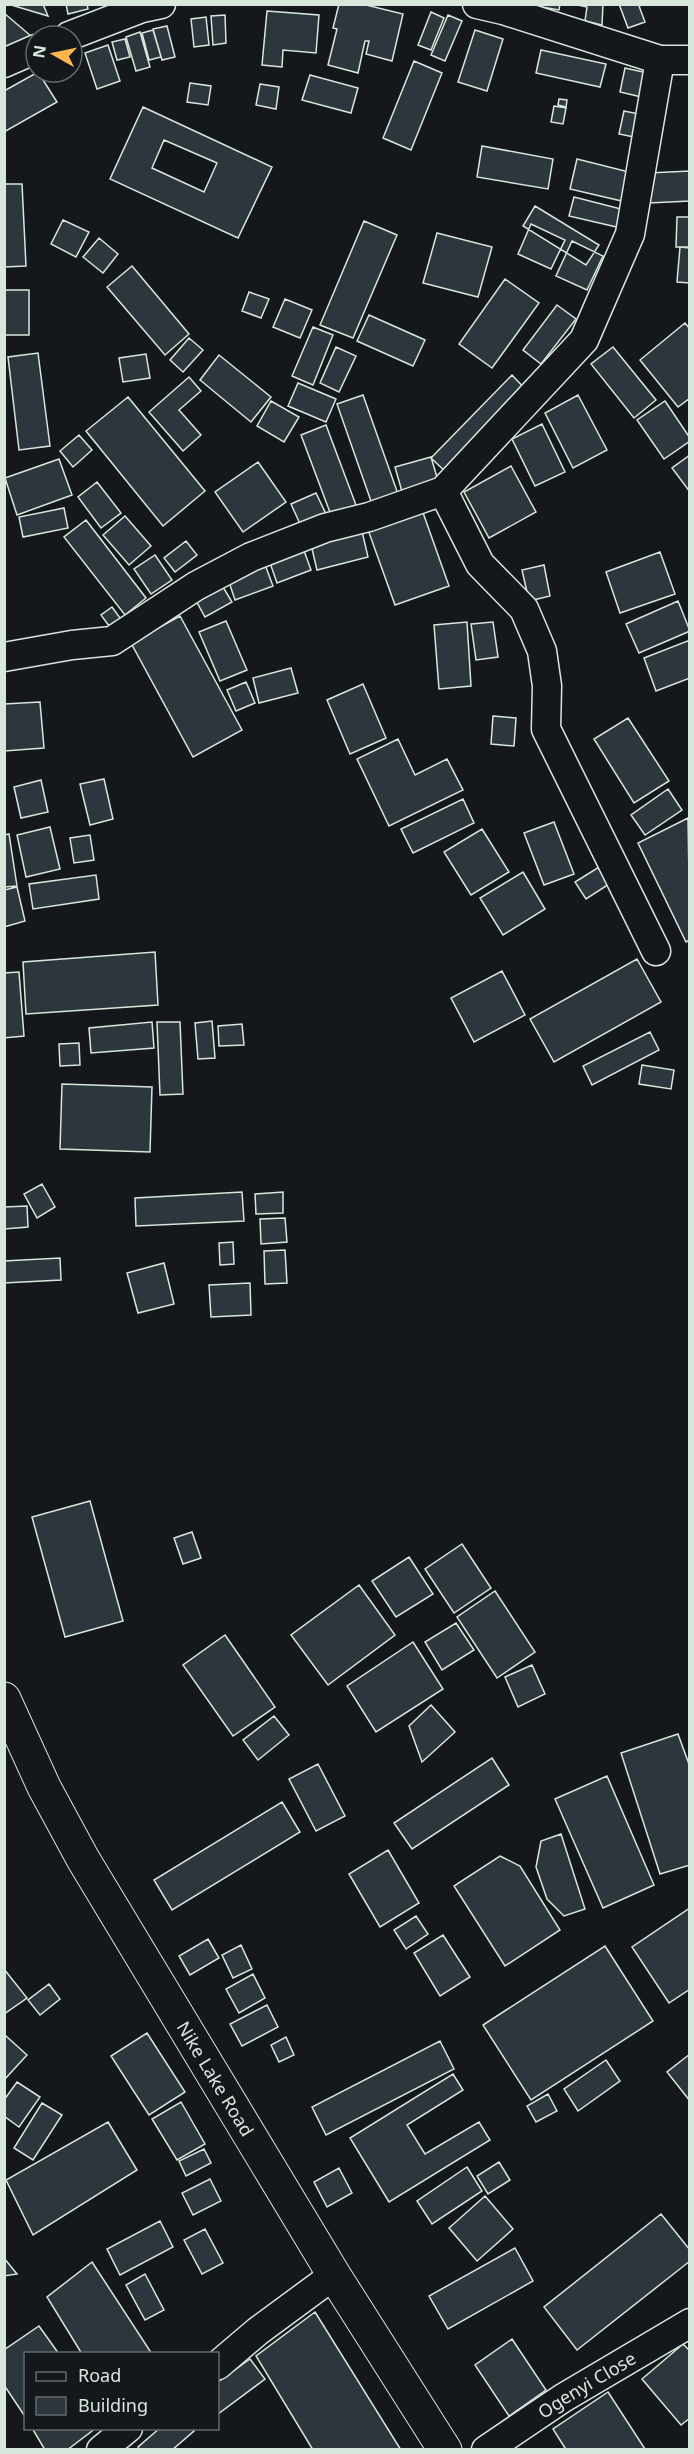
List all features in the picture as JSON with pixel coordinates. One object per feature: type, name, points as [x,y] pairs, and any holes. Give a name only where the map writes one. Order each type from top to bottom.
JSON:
[{"type":"main road","name":"Nike Lake Road","points":[[4,1699],[44,1787],[82,1859],[334,2275],[445,2450]]},
{"type":"street","points":[[84,30],[142,8],[161,4]]},
{"type":"street","points":[[477,4],[503,10],[660,60],[690,60]]},
{"type":"street","points":[[4,63],[24,54]]},
{"type":"street","points":[[4,657],[72,645],[112,641],[196,585],[251,557],[325,528],[369,517],[443,491],[584,340],[630,234],[660,60]]},
{"type":"street","points":[[443,491],[480,564],[524,609],[542,651],[547,686],[546,729],[657,951]]},
{"type":"street","points":[[219,2364],[258,2331],[334,2275]]},
{"type":"street","name":"Ogenyi Close","points":[[486,2450],[563,2398],[690,2323]]},
{"type":"street","points":[[101,2450],[126,2430]]},
{"type":"building","points":[[8,4],[43,4],[48,16]]},
{"type":"building","points":[[66,4],[87,4],[88,9],[68,14]]},
{"type":"building","points":[[339,4],[362,4],[403,14],[392,61],[366,54],[369,41],[365,41],[358,73],[328,65],[337,29],[333,28]]},
{"type":"building","points":[[536,4],[560,4],[559,10],[536,6]]},
{"type":"building","points":[[573,4],[603,4],[602,25],[585,21],[587,7]]},
{"type":"building","points":[[619,4],[644,4],[639,6],[645,22],[628,28]]},
{"type":"building","points":[[267,11],[319,15],[316,53],[283,50],[282,67],[262,65]]},
{"type":"building","points":[[431,12],[444,18],[431,50],[418,45]]},
{"type":"building","points":[[4,13],[24,30],[24,40],[4,51]]},
{"type":"building","points":[[225,15],[226,43],[213,45],[211,16]]},
{"type":"building","points":[[448,15],[462,21],[445,61],[431,55]]},
{"type":"building","points":[[206,17],[209,45],[194,47],[191,19]]},
{"type":"building","points":[[167,26],[175,57],[162,60],[153,29]]},
{"type":"building","points":[[153,30],[161,57],[149,60],[142,33]]},
{"type":"building","points":[[475,30],[503,39],[487,91],[458,82]]},
{"type":"building","points":[[140,32],[150,67],[136,71],[126,37]]},
{"type":"building","points":[[125,39],[130,57],[117,60],[112,42]]},
{"type":"building","points":[[108,45],[120,81],[97,89],[85,53]]},
{"type":"building","points":[[541,50],[606,64],[600,87],[536,73]]},
{"type":"building","points":[[414,61],[442,73],[411,150],[383,138]]},
{"type":"building","points":[[625,68],[652,74],[646,98],[620,92]]},
{"type":"building","points":[[310,75],[358,88],[351,113],[302,100]]},
{"type":"building","points":[[24,80],[24,84],[46,84],[57,102],[4,132],[4,91]]},
{"type":"building","points":[[190,83],[211,86],[208,105],[187,102]]},
{"type":"building","points":[[260,84],[279,87],[276,109],[256,105]]},
{"type":"building","points":[[559,99],[567,100],[566,107],[558,105]]},
{"type":"building","points":[[554,106],[566,108],[563,124],[551,122]]},
{"type":"building","points":[[143,107],[272,167],[238,238],[110,179]],"holes":[[[164,140],[217,163],[204,192],[152,168]]]},
{"type":"building","points":[[624,111],[644,115],[639,138],[619,134]]},
{"type":"building","points":[[482,146],[553,159],[548,189],[477,177]]},
{"type":"building","points":[[577,159],[633,173],[626,202],[570,189]]},
{"type":"building","points":[[690,171],[690,201],[649,203],[648,173]]},
{"type":"building","points":[[4,184],[22,184],[26,266],[4,267]]},
{"type":"building","points":[[574,197],[625,210],[621,228],[569,216]]},
{"type":"building","points":[[535,206],[599,245],[586,265],[523,226]]},
{"type":"building","points":[[677,217],[690,217],[690,247],[676,247]]},
{"type":"building","points":[[63,220],[89,232],[76,257],[51,244]]},
{"type":"building","points":[[364,221],[397,235],[353,338],[320,325]]},
{"type":"building","points":[[531,224],[565,240],[551,269],[518,254]]},
{"type":"building","points":[[437,233],[492,247],[478,297],[423,283]]},
{"type":"building","points":[[99,238],[118,254],[103,273],[83,257]]},
{"type":"building","points":[[572,241],[603,256],[587,290],[556,276]]},
{"type":"building","points":[[680,247],[690,248],[690,283],[677,282]]},
{"type":"building","points":[[132,266],[189,334],[165,355],[107,287]]},
{"type":"building","points":[[505,279],[539,303],[492,368],[459,344]]},
{"type":"building","points":[[4,290],[29,290],[29,335],[4,335]]},
{"type":"building","points":[[249,292],[269,299],[261,318],[242,311]]},
{"type":"building","points":[[285,299],[312,310],[300,338],[273,327]]},
{"type":"building","points":[[557,305],[576,319],[541,364],[523,350]]},
{"type":"building","points":[[369,315],[425,340],[413,366],[357,341]]},
{"type":"building","points":[[685,323],[690,329],[690,398],[678,407],[640,360]]},
{"type":"building","points":[[313,327],[333,335],[313,385],[292,376]]},
{"type":"building","points":[[189,338],[203,350],[183,372],[170,360]]},
{"type":"building","points":[[336,347],[356,356],[339,392],[320,383]]},
{"type":"building","points":[[613,347],[656,400],[634,418],[591,364]]},
{"type":"building","points":[[38,353],[50,446],[19,450],[8,357]]},
{"type":"building","points":[[146,354],[150,378],[123,382],[119,358]]},
{"type":"building","points":[[219,355],[271,397],[251,422],[200,380]]},
{"type":"building","points":[[512,375],[528,392],[448,474],[431,458]]},
{"type":"building","points":[[189,377],[201,391],[179,410],[201,435],[183,451],[149,412]]},
{"type":"building","points":[[298,383],[336,399],[326,422],[288,406]]},
{"type":"building","points":[[363,395],[398,494],[372,504],[337,404]]},
{"type":"building","points":[[578,395],[607,450],[573,468],[545,413]]},
{"type":"building","points":[[128,397],[205,491],[163,526],[86,431]]},
{"type":"building","points":[[271,401],[299,417],[284,442],[257,426]]},
{"type":"building","points":[[665,401],[690,441],[664,459],[637,420]]},
{"type":"building","points":[[542,424],[565,472],[535,486],[512,439]]},
{"type":"building","points":[[326,425],[356,505],[331,515],[301,435]]},
{"type":"building","points":[[79,435],[92,450],[73,467],[60,451]]},
{"type":"building","points":[[690,455],[690,492],[672,468]]},
{"type":"building","points":[[431,457],[439,484],[403,495],[395,467]]},
{"type":"building","points":[[59,459],[72,495],[17,515],[5,478]]},
{"type":"building","points":[[258,462],[286,502],[243,532],[215,492]]},
{"type":"building","points":[[511,466],[536,512],[489,538],[464,492]]},
{"type":"building","points":[[97,482],[121,513],[101,528],[78,497]]},
{"type":"building","points":[[316,493],[326,514],[301,526],[291,504]]},
{"type":"building","points":[[421,507],[449,586],[395,605],[367,527]]},
{"type":"building","points":[[64,508],[68,528],[23,537],[19,517]]},
{"type":"building","points":[[125,516],[151,546],[129,565],[103,535]]},
{"type":"building","points":[[86,520],[146,598],[125,615],[64,537]]},
{"type":"building","points":[[361,527],[368,557],[317,570],[310,540]]},
{"type":"building","points":[[186,541],[197,555],[175,572],[164,558]]},
{"type":"building","points":[[302,545],[311,570],[277,583],[268,557]]},
{"type":"building","points":[[660,552],[675,594],[620,613],[606,572]]},
{"type":"building","points":[[155,555],[172,580],[151,594],[134,569]]},
{"type":"building","points":[[264,562],[273,586],[235,600],[227,576]]},
{"type":"building","points":[[544,565],[550,596],[529,601],[522,570]]},
{"type":"building","points":[[220,582],[232,602],[205,617],[194,597]]},
{"type":"building","points":[[678,601],[690,631],[639,653],[626,624]]},
{"type":"building","points":[[112,607],[123,622],[112,630],[101,615]]},
{"type":"building","points":[[180,616],[242,730],[193,757],[131,643]]},
{"type":"building","points":[[226,621],[247,670],[220,681],[199,632]]},
{"type":"building","points":[[467,622],[471,686],[439,689],[434,625]]},
{"type":"building","points":[[493,622],[498,657],[476,660],[471,624]]},
{"type":"building","points":[[690,640],[690,678],[656,691],[644,658]]},
{"type":"building","points":[[291,668],[298,693],[259,703],[253,678]]},
{"type":"building","points":[[246,682],[255,703],[236,711],[227,690]]},
{"type":"building","points":[[363,684],[386,738],[350,754],[327,700]]},
{"type":"building","points":[[40,702],[44,748],[4,751],[4,704]]},
{"type":"building","points":[[493,716],[516,718],[514,746],[491,744]]},
{"type":"building","points":[[628,718],[669,781],[634,803],[594,739]]},
{"type":"building","points":[[398,739],[415,775],[447,759],[463,790],[389,826],[357,759]]},
{"type":"building","points":[[104,779],[113,819],[90,825],[80,784]]},
{"type":"building","points":[[41,780],[48,812],[21,818],[14,787]]},
{"type":"building","points":[[668,789],[682,810],[645,835],[631,815]]},
{"type":"building","points":[[463,799],[474,823],[413,853],[401,829]]},
{"type":"building","points":[[688,818],[690,940],[686,942],[638,843]]},
{"type":"building","points":[[554,822],[574,874],[544,885],[524,833]]},
{"type":"building","points":[[50,827],[60,869],[26,877],[17,835]]},
{"type":"building","points":[[482,829],[509,872],[471,895],[444,852]]},
{"type":"building","points":[[9,834],[17,886],[4,887],[4,835]]},
{"type":"building","points":[[90,835],[94,860],[74,863],[70,838]]},
{"type":"building","points":[[607,862],[617,879],[586,899],[575,882]]},
{"type":"building","points":[[523,872],[545,909],[503,935],[480,898]]},
{"type":"building","points":[[96,875],[99,899],[33,909],[29,884]]},
{"type":"building","points":[[17,887],[25,921],[4,927],[4,890]]},
{"type":"building","points":[[155,952],[158,1005],[26,1014],[23,962]]},
{"type":"building","points":[[637,959],[661,1002],[554,1062],[530,1019]]},
{"type":"building","points":[[502,971],[525,1015],[474,1042],[451,998]]},
{"type":"building","points":[[19,972],[24,1036],[4,1038],[4,973]]},
{"type":"building","points":[[212,1021],[215,1058],[198,1059],[195,1023]]},
{"type":"building","points":[[152,1022],[154,1048],[91,1053],[89,1028]]},
{"type":"building","points":[[157,1022],[180,1022],[183,1094],[160,1095]]},
{"type":"building","points":[[242,1024],[244,1045],[219,1046],[218,1026]]},
{"type":"building","points":[[650,1032],[659,1050],[592,1085],[583,1066]]},
{"type":"building","points":[[79,1043],[80,1065],[60,1066],[59,1044]]},
{"type":"building","points":[[642,1065],[674,1070],[671,1089],[639,1084]]},
{"type":"building","points":[[62,1084],[152,1087],[150,1152],[60,1149]]},
{"type":"building","points":[[42,1184],[55,1207],[37,1218],[24,1194]]},
{"type":"building","points":[[242,1192],[244,1221],[136,1226],[135,1198]]},
{"type":"building","points":[[283,1192],[283,1213],[256,1214],[255,1194]]},
{"type":"building","points":[[27,1206],[28,1227],[4,1229],[4,1207]]},
{"type":"building","points":[[285,1218],[287,1242],[261,1244],[260,1219]]},
{"type":"building","points":[[233,1242],[234,1264],[220,1265],[219,1243]]},
{"type":"building","points":[[285,1250],[287,1283],[265,1284],[264,1251]]},
{"type":"building","points":[[60,1258],[61,1280],[4,1283],[4,1261]]},
{"type":"building","points":[[164,1263],[174,1304],[138,1313],[127,1273]]},
{"type":"building","points":[[250,1283],[251,1315],[211,1317],[209,1285]]},
{"type":"building","points":[[90,1501],[123,1621],[65,1637],[32,1517]]},
{"type":"building","points":[[192,1532],[201,1558],[183,1564],[174,1538]]},
{"type":"building","points":[[462,1544],[491,1588],[454,1613],[425,1569]]},
{"type":"building","points":[[409,1557],[433,1594],[396,1617],[372,1581]]},
{"type":"building","points":[[359,1585],[395,1635],[328,1685],[291,1635]]},
{"type":"building","points":[[495,1591],[535,1652],[497,1678],[457,1617]]},
{"type":"building","points":[[456,1623],[474,1650],[442,1670],[425,1642]]},
{"type":"building","points":[[225,1635],[275,1707],[233,1736],[183,1665]]},
{"type":"building","points":[[413,1642],[443,1689],[376,1732],[347,1686]]},
{"type":"building","points":[[532,1665],[545,1694],[518,1707],[505,1677]]},
{"type":"building","points":[[431,1705],[455,1732],[422,1762],[409,1726]]},
{"type":"building","points":[[274,1716],[289,1735],[258,1760],[243,1740]]},
{"type":"building","points":[[678,1734],[690,1767],[690,1865],[660,1874],[621,1753]]},
{"type":"building","points":[[492,1758],[509,1785],[412,1849],[394,1823]]},
{"type":"building","points":[[318,1764],[345,1816],[316,1831],[289,1779]]},
{"type":"building","points":[[607,1776],[654,1885],[603,1908],[555,1799]]},
{"type":"building","points":[[282,1802],[300,1832],[172,1910],[154,1880]]},
{"type":"building","points":[[561,1834],[585,1909],[564,1916],[547,1899],[536,1867],[541,1841]]},
{"type":"building","points":[[388,1850],[419,1903],[380,1927],[349,1874]]},
{"type":"building","points":[[500,1856],[520,1866],[560,1930],[505,1966],[454,1886]]},
{"type":"building","points":[[690,1908],[690,1989],[669,2003],[632,1947]]},
{"type":"building","points":[[416,1916],[428,1934],[406,1949],[394,1930]]},
{"type":"building","points":[[443,1935],[470,1977],[440,1996],[414,1953]]},
{"type":"building","points":[[208,1939],[219,1958],[190,1975],[179,1956]]},
{"type":"building","points":[[241,1945],[252,1969],[233,1978],[222,1955]]},
{"type":"building","points":[[605,1946],[653,2021],[531,2100],[483,2025]]},
{"type":"building","points":[[4,1969],[27,1998],[4,2014]]},
{"type":"building","points":[[253,1974],[265,1998],[239,2013],[226,1989]]},
{"type":"building","points":[[49,1984],[60,1999],[40,2015],[28,2000]]},
{"type":"building","points":[[267,2005],[278,2027],[242,2046],[230,2024]]},
{"type":"building","points":[[147,2033],[185,2092],[149,2115],[111,2056]]},
{"type":"building","points":[[6,2036],[27,2055],[4,2080],[4,2037]]},
{"type":"building","points":[[286,2037],[294,2055],[279,2062],[271,2045]]},
{"type":"building","points":[[440,2041],[454,2069],[326,2135],[312,2107]]},
{"type":"building","points":[[690,2054],[690,2101],[667,2072]]},
{"type":"building","points":[[606,2060],[620,2081],[578,2111],[564,2089]]},
{"type":"building","points":[[453,2074],[463,2090],[407,2125],[425,2154],[479,2122],[490,2140],[389,2202],[350,2138]]},
{"type":"building","points":[[17,2082],[40,2097],[19,2127],[4,2116],[4,2100]]},
{"type":"building","points":[[548,2094],[557,2111],[536,2122],[527,2106]]},
{"type":"building","points":[[181,2102],[205,2144],[177,2160],[152,2119]]},
{"type":"building","points":[[42,2103],[62,2115],[33,2160],[14,2148]]},
{"type":"building","points":[[108,2122],[137,2170],[33,2235],[6,2180]]},
{"type":"building","points":[[204,2149],[211,2163],[186,2176],[179,2161]]},
{"type":"building","points":[[499,2162],[510,2180],[488,2194],[477,2176]]},
{"type":"building","points":[[467,2167],[482,2191],[432,2224],[417,2201]]},
{"type":"building","points":[[339,2168],[352,2193],[327,2207],[314,2182]]},
{"type":"building","points":[[210,2179],[221,2201],[193,2215],[182,2193]]},
{"type":"building","points":[[485,2196],[513,2229],[477,2261],[449,2228]]},
{"type":"building","points":[[661,2214],[690,2250],[690,2261],[577,2350],[544,2307]]},
{"type":"building","points":[[160,2221],[173,2247],[120,2275],[107,2249]]},
{"type":"building","points":[[205,2229],[223,2263],[202,2274],[184,2240]]},
{"type":"building","points":[[515,2248],[533,2281],[448,2329],[429,2296]]},
{"type":"building","points":[[4,2258],[17,2274],[4,2276]]},
{"type":"building","points":[[92,2262],[151,2352],[81,2352],[47,2297]]},
{"type":"building","points":[[145,2274],[164,2310],[145,2320],[126,2285]]},
{"type":"building","points":[[315,2312],[401,2450],[313,2450],[256,2356]]},
{"type":"building","points":[[39,2326],[58,2352],[24,2352],[24,2415],[4,2385],[4,2350]]},
{"type":"building","points":[[512,2339],[546,2390],[509,2416],[475,2365]]},
{"type":"building","points":[[683,2344],[690,2351],[690,2418],[681,2425],[642,2379]]},
{"type":"building","points":[[250,2359],[265,2379],[219,2413],[219,2381]]},
{"type":"building","points":[[608,2392],[645,2449],[563,2450],[565,2448],[553,2429]]},
{"type":"building","points":[[33,2430],[93,2430],[67,2450],[45,2450]]},
{"type":"building","points":[[158,2430],[194,2431],[172,2450],[140,2450],[138,2447]]}]
